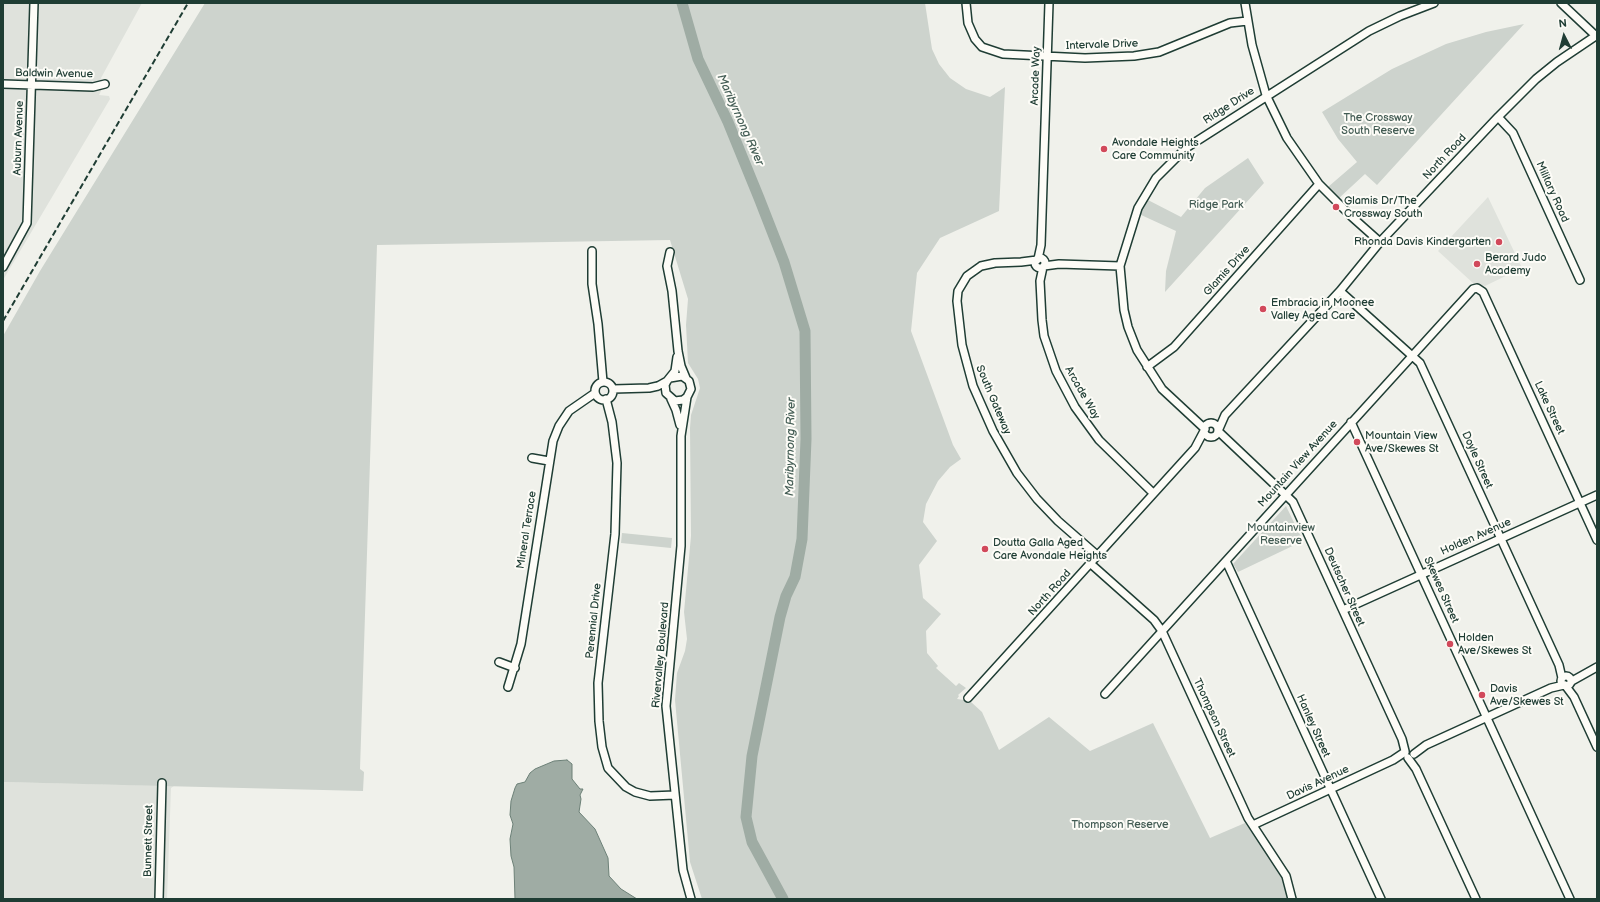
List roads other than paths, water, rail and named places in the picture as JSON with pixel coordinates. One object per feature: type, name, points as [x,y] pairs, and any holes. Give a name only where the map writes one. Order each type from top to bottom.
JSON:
[{"type":"street","name":"Auburn Avenue","points":[[3,267],[27,223],[34,3]]},
{"type":"street","name":"Intervale Drive","points":[[966,3],[965,11],[970,31],[982,47],[1003,54],[1114,58],[1158,52],[1230,23],[1247,21]]},
{"type":"street","name":"Arcade Way","points":[[1049,3],[1040,263],[1044,336],[1059,377],[1082,418],[1099,440],[1153,493]]},
{"type":"street","points":[[1245,3],[1247,21],[1266,95],[1287,138],[1319,184],[1380,242]]},
{"type":"street","name":"Ridge Drive","points":[[1211,430],[1194,418],[1162,388],[1137,350],[1128,327],[1123,304],[1120,266],[1138,208],[1150,187],[1163,170],[1186,148],[1266,95],[1369,31],[1400,16],[1434,3]]},
{"type":"street","points":[[1561,3],[1597,36]]},
{"type":"street","name":"North Road","points":[[968,698],[1091,564],[1153,493],[1340,291],[1380,242],[1498,117],[1536,79],[1559,61],[1597,36]]},
{"type":"street","name":"Baldwin Avenue","points":[[3,84],[93,87],[105,84]]},
{"type":"street","name":"Military Road","points":[[1498,117],[1513,133],[1580,280]]},
{"type":"street","name":"Glamis Drive","points":[[1147,367],[1174,347],[1319,184]]},
{"type":"street","points":[[592,251],[592,284],[598,324],[603,382]]},
{"type":"street","points":[[638,389],[662,392],[669,398],[679,401],[690,394],[690,385],[681,366],[678,351],[672,291],[667,266],[670,252]]},
{"type":"street","name":"South Gateway","points":[[1098,556],[1058,521],[1037,500],[1017,473],[993,432],[973,386],[967,365],[959,327],[957,301],[958,291],[962,282],[967,276],[981,266],[995,263],[1021,262],[1120,266]]},
{"type":"street","name":"Mountain View Avenue","points":[[1105,694],[1470,291],[1477,288]]},
{"type":"street","name":"Lake Street","points":[[1477,288],[1483,292],[1597,540]]},
{"type":"street","name":"Doyle Street","points":[[1340,291],[1420,363],[1597,747]]},
{"type":"street","points":[[669,398],[665,389],[668,379],[675,370],[678,351]]},
{"type":"street","points":[[613,390],[638,389],[658,386],[677,375],[686,378]]},
{"type":"street","points":[[603,382],[610,384],[613,390],[611,396],[606,399],[599,398],[595,393],[597,384],[603,382]]},
{"type":"street","name":"Mineral Terrace","points":[[508,687],[515,668],[521,644],[549,461],[559,426],[569,411],[595,393]]},
{"type":"street","name":"Rivervalley Boulevard","points":[[687,397],[681,436],[681,546],[666,706],[683,870],[691,899]]},
{"type":"street","name":"Rivervalley Boulevard","points":[[669,398],[676,410],[681,436]]},
{"type":"street","name":"Perennial Drive","points":[[606,399],[612,422],[617,463],[614,534],[598,683],[598,715],[602,747],[608,768],[626,787],[635,792],[650,796],[675,795]]},
{"type":"street","name":"Skewes Street","points":[[1351,422],[1422,573],[1570,899]]},
{"type":"street","name":"Deutscher Street","points":[[1211,430],[1229,443],[1293,502],[1476,899]]},
{"type":"street","points":[[532,458],[549,461]]},
{"type":"street","name":"Holden Avenue","points":[[1343,610],[1597,495]]},
{"type":"street","name":"Hanley Street","points":[[1226,561],[1381,899]]},
{"type":"street","name":"Thompson Street","points":[[1091,564],[1154,620],[1162,631],[1253,825],[1281,866],[1286,876],[1292,899]]},
{"type":"street","points":[[499,662],[515,668]]},
{"type":"street","name":"Davis Avenue","points":[[1253,825],[1597,667]]},
{"type":"street","name":"Bunnett Street","points":[[159,899],[162,783]]},
{"type":"waterway","name":"Maribyrnong River","points":[[682,3],[698,59],[728,122],[759,198],[784,262],[805,331],[806,439],[802,539],[795,577],[786,596],[780,617],[752,756],[746,817],[752,842],[783,899]]},
{"type":"railway","points":[[3,321],[188,3]]},
{"type":"place","name":"Avondale Heights Care Community","points":[[1104,149]]},
{"type":"place","name":"Glamis Dr/The Crossway South","points":[[1336,207]]},
{"type":"place","name":"Rhonda Davis Kindergarten","points":[[1499,242]]},
{"type":"place","name":"Berard Judo Academy","points":[[1477,264]]},
{"type":"place","name":"Embracia in Moonee Valley Aged Care","points":[[1263,309]]},
{"type":"place","name":"Mountain View Ave/Skewes St","points":[[1357,442]]},
{"type":"place","name":"Doutta Galla Aged Care Avondale Heights","points":[[985,549]]},
{"type":"place","name":"Holden Ave/Skewes St","points":[[1450,644]]},
{"type":"place","name":"Davis Ave/Skewes St","points":[[1482,695]]},
{"type":"park label","name":"The Crossway South Reserve","points":[[1378,124]]},
{"type":"park label","name":"Ridge Park","points":[[1216,205]]},
{"type":"park label","name":"Mountainview Reserve","points":[[1281,534]]},
{"type":"park label","name":"Thompson Reserve","points":[[1120,825]]}]
